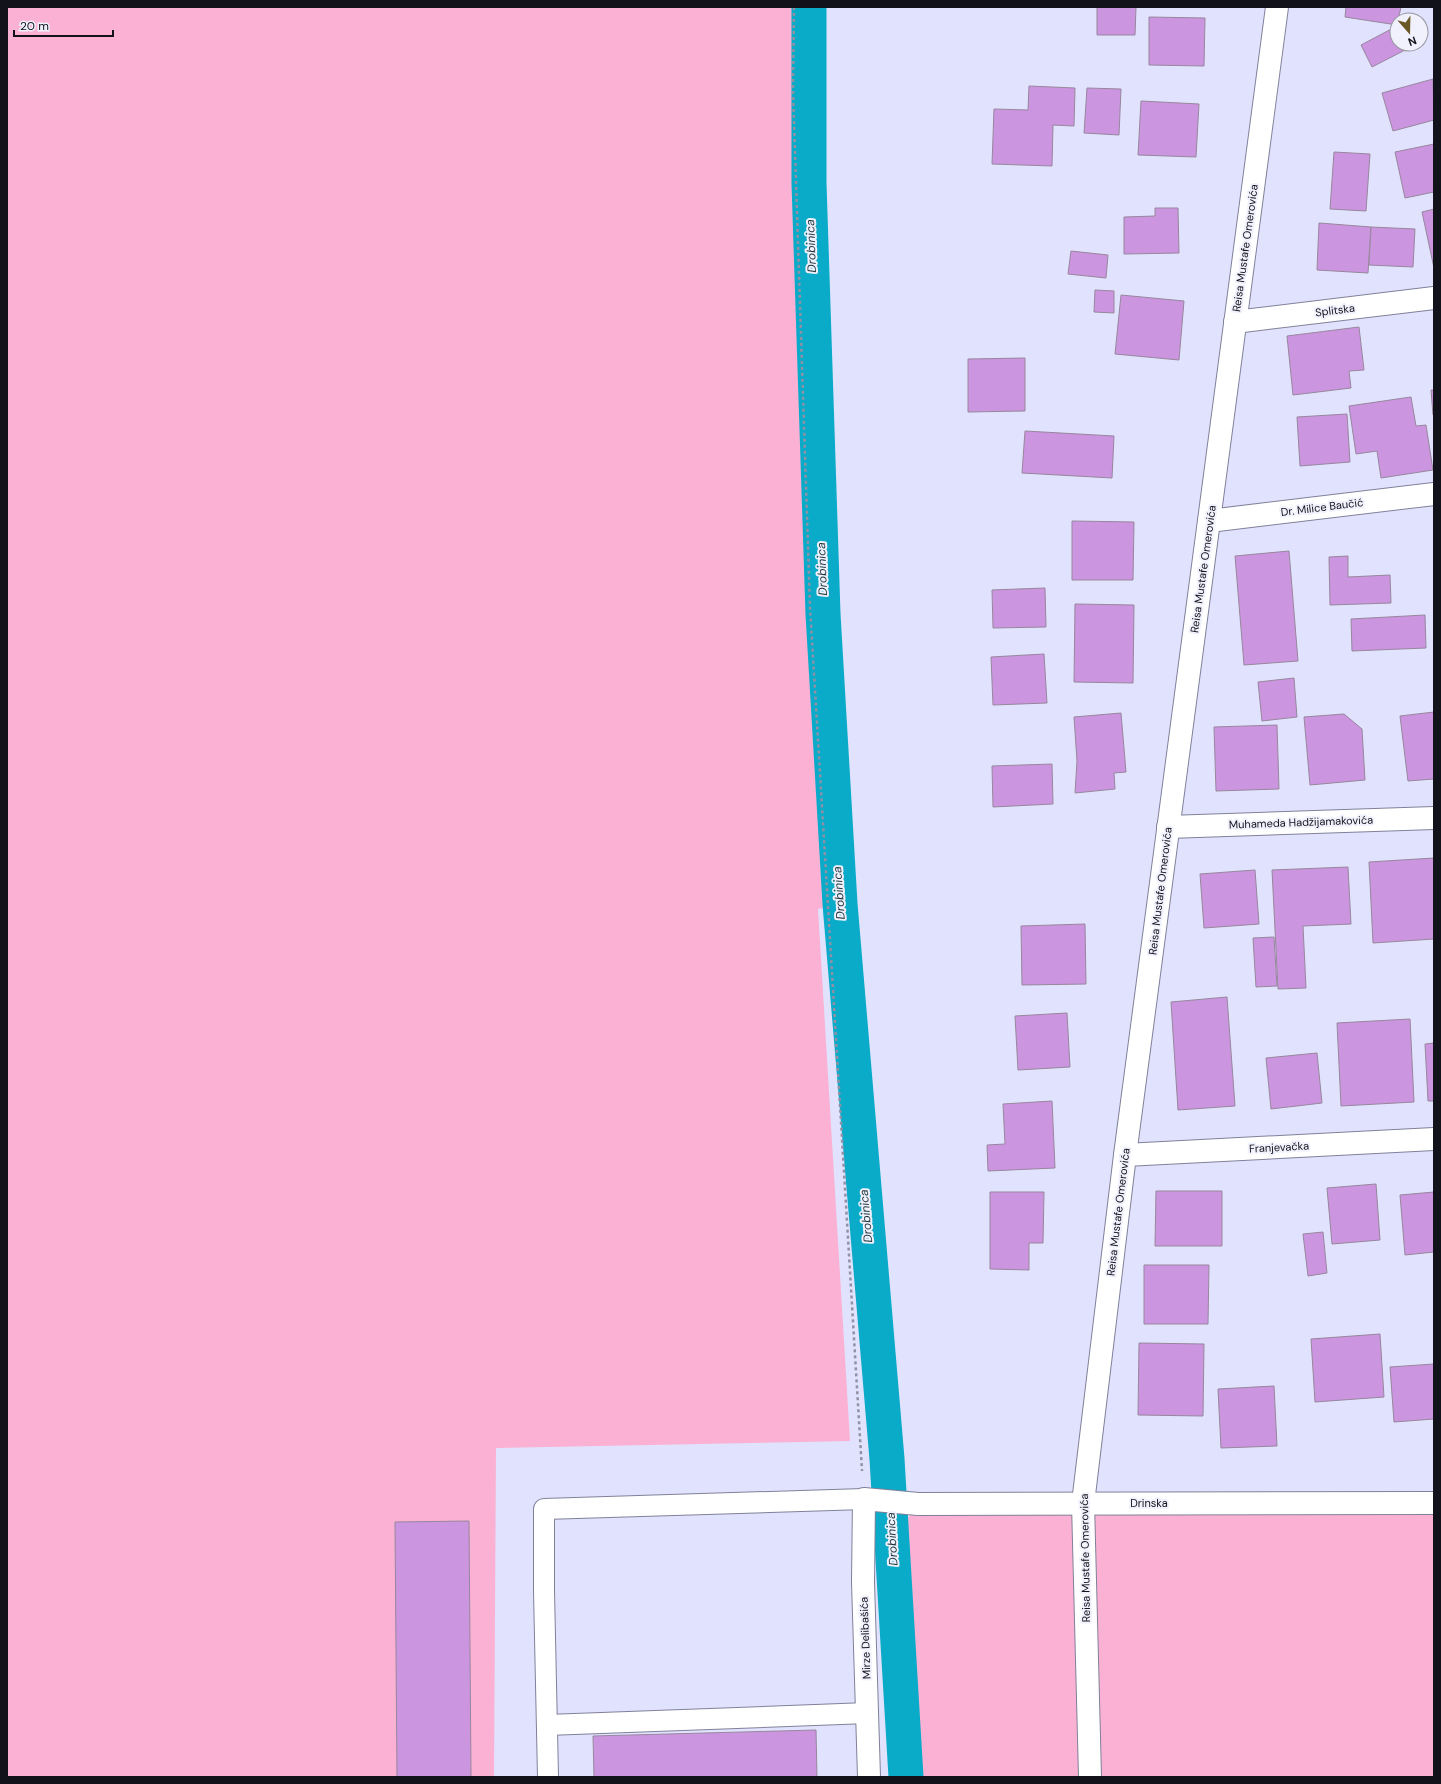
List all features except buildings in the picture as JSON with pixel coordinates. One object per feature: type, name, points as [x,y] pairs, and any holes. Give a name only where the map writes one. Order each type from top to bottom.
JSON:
[{"type":"street","name":"Reisa Mustafe Omerovića","points":[[1090,1777],[1083,1503],[1125,1155],[1277,7]]},
{"type":"street","name":"Splitska","points":[[1235,322],[1434,298]]},
{"type":"street","name":"Dr. Milice Baučić","points":[[1209,521],[1434,494]]},
{"type":"street","name":"Muhameda Hadžijamakovića","points":[[1168,827],[1434,818]]},
{"type":"street","name":"Franjevačka","points":[[1125,1155],[1434,1139]]},
{"type":"street","name":"Drinska","points":[[864,1499],[918,1504],[1434,1503]]},
{"type":"street","name":"Mirze Delibašića","points":[[864,1499],[863,1582],[869,1777]]},
{"type":"lane","points":[[548,1777],[544,1509],[864,1499]]},
{"type":"lane","points":[[547,1725],[868,1713]]},
{"type":"path","points":[[794,7],[793,98],[810,607],[864,1499]]},
{"type":"shaded area","points":[[7,7],[810,7],[813,319],[823,614],[840,904],[818,909],[850,1441],[496,1448],[494,1777],[7,1777]]},
{"type":"shaded area","points":[[1434,1503],[1434,1777],[906,1777],[892,1540],[918,1504]]},
{"type":"waterway","name":"Drobinica","points":[[809,7],[809,183],[823,614],[840,904],[887,1459],[906,1777]]}]
